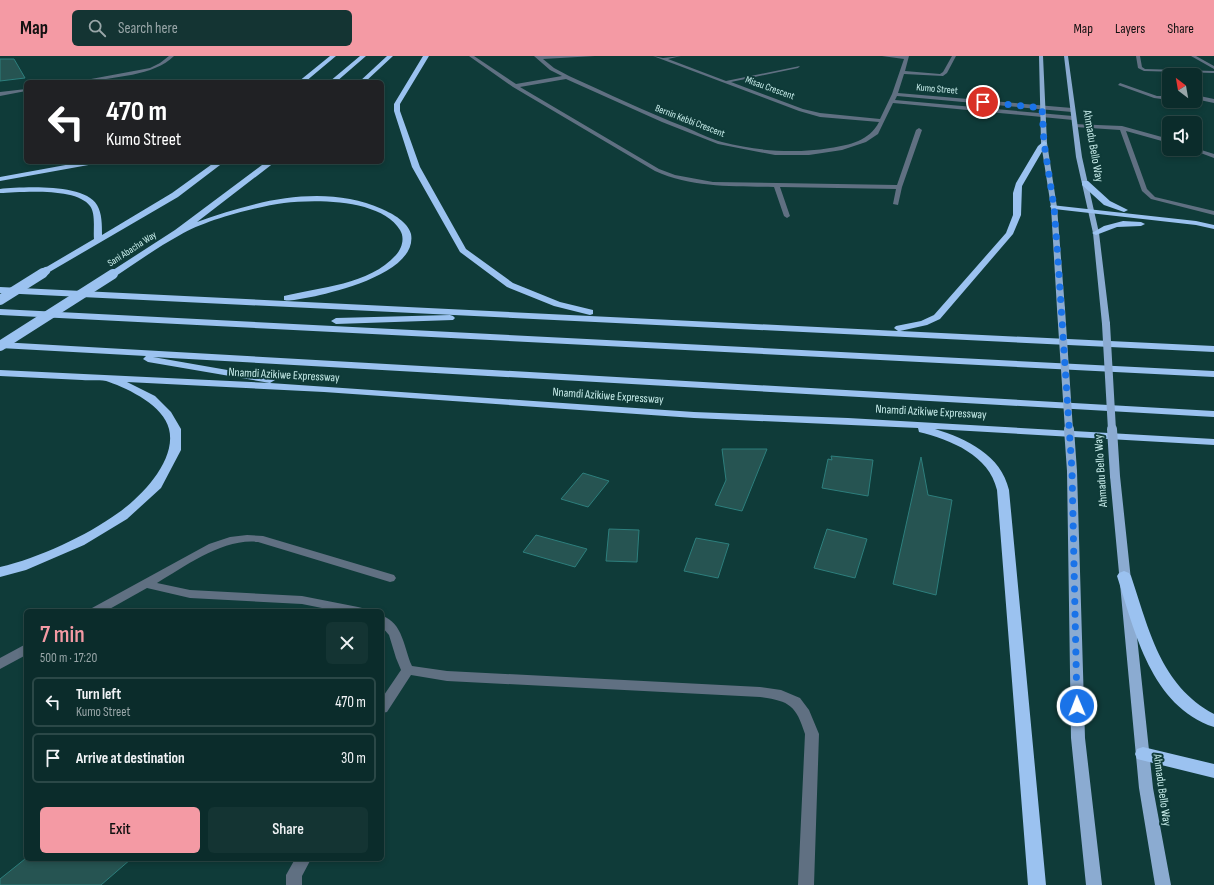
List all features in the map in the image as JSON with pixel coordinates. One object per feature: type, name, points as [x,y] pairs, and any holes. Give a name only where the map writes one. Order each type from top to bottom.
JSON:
[{"type":"highway","points":[[303,80],[333,56]]},
{"type":"highway","points":[[335,80],[363,56]]},
{"type":"highway","points":[[364,80],[390,56]]},
{"type":"highway","points":[[426,56],[397,104],[397,111],[416,167],[463,250],[481,265],[510,285],[558,304],[617,319]]},
{"type":"highway","points":[[837,330],[908,327],[924,324],[937,317],[1016,224],[1019,214],[1018,183],[1027,172],[1036,153],[1044,143]]},
{"type":"highway","points":[[0,179],[83,164]]},
{"type":"highway","name":"Sani Abacha Way","points":[[0,300],[175,194],[217,164]]},
{"type":"highway","name":"Sani Abacha Way","points":[[0,346],[178,232],[269,164]]},
{"type":"highway","points":[[1085,184],[1107,203],[1160,219]]},
{"type":"highway","points":[[0,191],[40,189],[84,197],[92,204],[96,214],[98,240]]},
{"type":"highway","points":[[178,232],[242,208],[304,199],[349,201],[384,211],[401,222],[407,230],[407,244],[401,256],[383,270],[365,279],[344,287],[316,294],[259,302]]},
{"type":"highway","points":[[1054,207],[1160,219],[1214,227]]},
{"type":"highway","points":[[1096,233],[1110,226],[1130,223],[1170,227],[1214,235]]},
{"type":"highway","points":[[0,290],[1214,348]]},
{"type":"highway","points":[[0,312],[1214,374]]},
{"type":"highway","points":[[235,323],[565,316]]},
{"type":"highway","name":"Nnamdi Azikiwe Expressway","points":[[0,346],[92,349],[1214,414]]},
{"type":"highway","points":[[92,349],[324,389]]},
{"type":"highway","name":"Nnamdi Azikiwe Expressway","points":[[0,373],[324,389],[694,415],[848,421],[1214,442]]},
{"type":"highway","points":[[0,572],[21,567],[79,542],[123,516],[155,488],[175,450],[175,429],[167,414],[151,398],[108,378]]},
{"type":"highway","points":[[848,421],[929,431],[949,438],[980,456],[991,465],[1000,478],[1003,490],[1037,885]]},
{"type":"highway","points":[[1124,576],[1151,651],[1164,678],[1178,697],[1205,716],[1214,720]]},
{"type":"highway","points":[[1143,754],[1214,771]]},
{"type":"main road","points":[[1041,56],[1044,143],[1054,207],[1072,471],[1078,738],[1094,885]]},
{"type":"main road","name":"Ahmadu Bello Way","points":[[1066,56],[1079,157],[1096,233],[1106,324],[1114,476],[1124,576],[1146,788],[1163,885]]},
{"type":"street","points":[[88,80],[150,69],[162,64],[172,56]]},
{"type":"street","points":[[471,56],[515,86],[657,170],[673,177],[713,184],[899,187]]},
{"type":"street","points":[[537,57],[593,56]]},
{"type":"street","name":"Misau Crescent","points":[[655,56],[801,110],[820,114],[882,121]]},
{"type":"street","points":[[663,59],[679,56]]},
{"type":"street","points":[[884,56],[906,57]]},
{"type":"street","points":[[901,72],[941,75],[945,73],[954,56]]},
{"type":"street","points":[[1138,56],[1140,68],[1144,70],[1214,72]]},
{"type":"street","points":[[1193,56],[1214,68]]},
{"type":"street","name":"Bernin Kebbi Crescent","points":[[537,57],[567,77],[696,135],[720,143],[775,153],[809,153],[842,148],[864,141],[876,133],[895,94],[906,57]]},
{"type":"street","points":[[726,82],[798,67]]},
{"type":"street","points":[[515,86],[567,77]]},
{"type":"street","points":[[1120,84],[1156,97],[1162,97]]},
{"type":"street","points":[[0,94],[24,90]]},
{"type":"street","name":"Kumo Street","points":[[895,94],[1072,110]]},
{"type":"street","points":[[1202,98],[1214,101]]},
{"type":"street","points":[[892,101],[1042,115],[1122,128],[1162,140]]},
{"type":"street","points":[[1122,128],[1144,190],[1148,194],[1153,198],[1173,204],[1214,213]]},
{"type":"street","points":[[896,204],[899,187],[919,130]]},
{"type":"street","points":[[1202,152],[1214,156]]},
{"type":"street","points":[[777,186],[787,216]]},
{"type":"street","points":[[100,609],[213,547],[227,542],[252,538],[390,578]]},
{"type":"street","points":[[145,584],[190,594],[302,600],[348,609]]},
{"type":"street","points":[[384,622],[395,633],[402,658],[408,670]]},
{"type":"street","points":[[0,664],[24,651]]},
{"type":"street","points":[[384,705],[408,670]]},
{"type":"street","points":[[408,670],[447,676],[760,692],[777,694],[795,699],[806,714],[812,734],[806,885]]},
{"type":"street","points":[[294,885],[294,875],[302,861]]},
{"type":"building","points":[[0,59],[14,59],[25,78],[0,81]]},
{"type":"building","points":[[722,449],[767,449],[742,511],[715,505],[726,480]]},
{"type":"building","points":[[831,456],[873,460],[868,496],[822,488],[828,459],[832,460]]},
{"type":"building","points":[[921,457],[928,495],[952,500],[936,595],[893,584]]},
{"type":"building","points":[[583,473],[609,481],[588,507],[561,499]]},
{"type":"building","points":[[609,529],[639,530],[637,562],[606,561]]},
{"type":"building","points":[[827,529],[867,539],[855,578],[814,568]]},
{"type":"building","points":[[536,535],[587,549],[575,567],[523,552]]},
{"type":"building","points":[[696,538],[729,544],[718,578],[684,571]]},
{"type":"building","points":[[24,860],[129,861],[101,885],[0,885],[0,879]]},
{"type":"route","points":[[983,102],[1042,108],[1044,143],[1054,207],[1072,471],[1077,706]]}]
